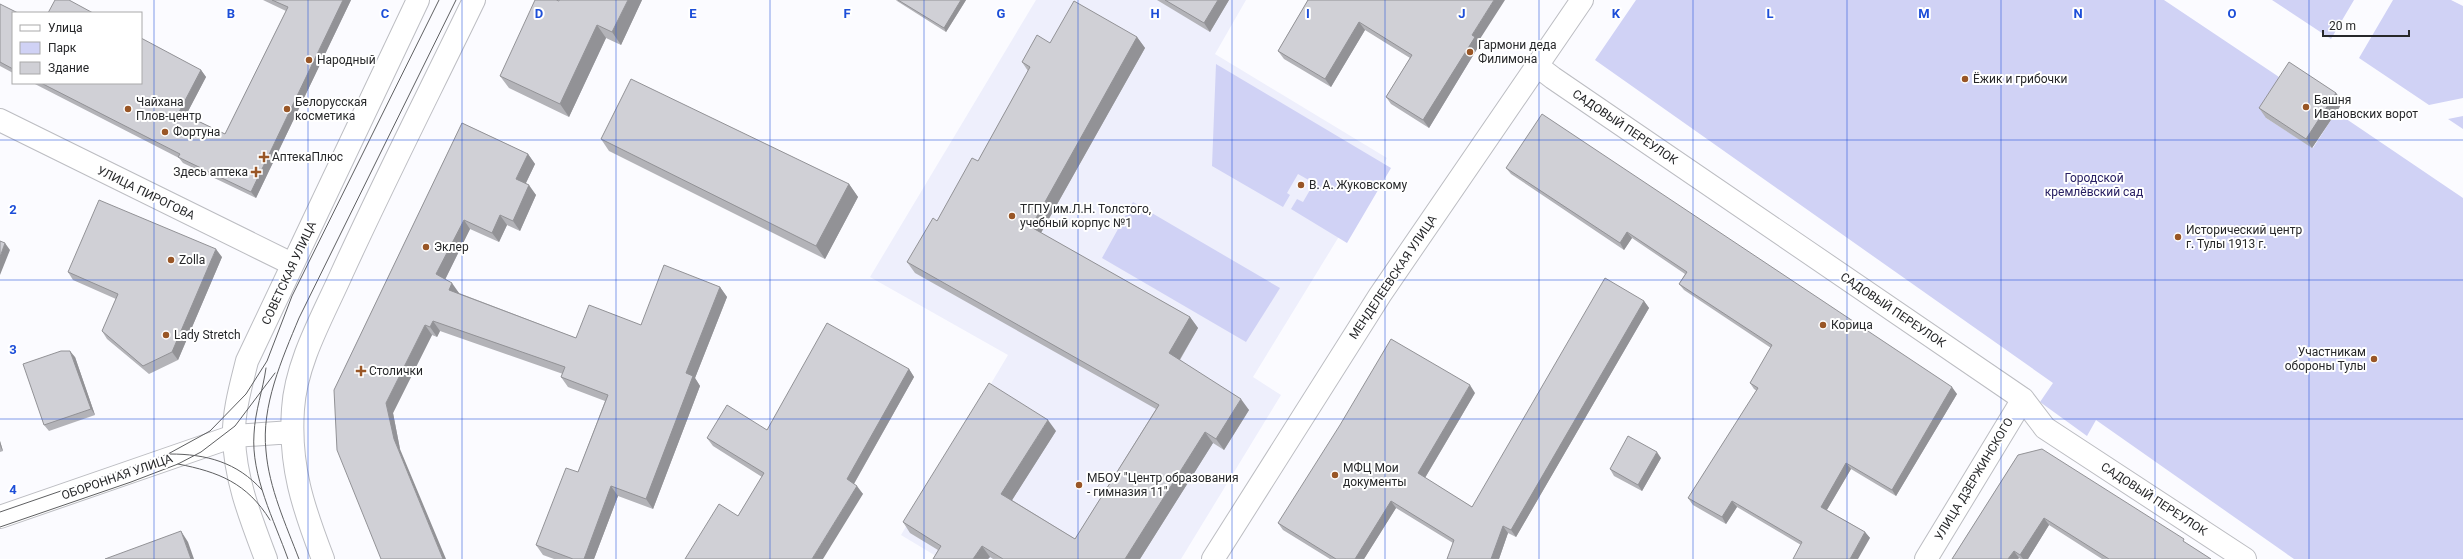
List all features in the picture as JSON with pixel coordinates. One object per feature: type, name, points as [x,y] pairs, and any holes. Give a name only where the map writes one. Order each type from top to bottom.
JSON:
[{"type":"street","name":"СОВЕТСКАЯ УЛИЦА","points":[[266,559],[241,488],[234,436],[242,382],[247,361],[418,0]]},
{"type":"street","points":[[323,559],[296,481],[292,432],[296,386],[313,338],[377,196],[474,0]]},
{"type":"street","name":"МЕНДЕЛЕЕВСКАЯ УЛИЦА","points":[[1213,559],[1380,295],[1536,65],[1582,0]]},
{"type":"street","name":"САДОВЫЙ ПЕРЕУЛОК","points":[[1536,65],[2023,399],[2045,428],[2245,559]]},
{"type":"street","name":"УЛИЦА ПИРОГОВА","points":[[0,120],[292,264]]},
{"type":"street","name":"УЛИЦА ДЗЕРЖИНСКОГО","points":[[1926,559],[2023,399]]},
{"type":"street","name":"ОБОРОННАЯ УЛИЦА","points":[[0,517],[234,436],[292,432]]},
{"type":"shaded area","points":[[1036,0],[1246,0],[1215,54],[1387,158],[1253,377],[1281,395],[1181,559],[941,559],[901,535],[1008,355],[870,277]]},
{"type":"green space","name":"Городской кремлёвский сад","points":[[1636,0],[2164,0],[2288,83],[2266,118],[2313,148],[2336,112],[2463,198],[2463,559],[2294,559],[2096,420],[2087,436],[2040,402],[2053,383],[1595,60]]},
{"type":"green space","points":[[2272,0],[2354,0],[2331,39]]},
{"type":"green space","points":[[2393,0],[2451,0],[2463,6],[2463,98],[2429,105],[2359,58]]},
{"type":"green space","points":[[1216,64],[1391,168],[1347,243],[1291,209],[1297,199],[1303,202],[1314,183],[1298,174],[1287,193],[1290,195],[1283,207],[1212,166]]},
{"type":"green space","points":[[2463,116],[2463,129],[2448,119]]},
{"type":"green space","points":[[1133,202],[1280,288],[1246,342],[1102,258]]},
{"type":"building","points":[[55,0],[69,0],[91,12],[49,12]]},
{"type":"building","points":[[272,0],[343,0],[251,192],[178,157],[180,154],[43,84],[142,84],[142,39],[201,70],[179,112],[225,134],[288,7]]},
{"type":"building","points":[[535,0],[628,0],[612,32],[597,25],[560,104],[500,76]]},
{"type":"building","points":[[898,0],[961,0],[944,28]]},
{"type":"building","points":[[1165,0],[1218,0],[1204,23]]},
{"type":"building","points":[[1308,0],[1494,0],[1472,35],[1475,37],[1423,120],[1386,97],[1412,55],[1359,22],[1325,79],[1278,51]]},
{"type":"building","points":[[1074,1],[1137,37],[1031,227],[1190,317],[1169,353],[1241,399],[1216,439],[1205,432],[1125,559],[1003,559],[982,546],[973,559],[933,559],[941,546],[903,522],[989,383],[1048,420],[1001,494],[1075,539],[1159,405],[907,262],[933,218],[937,221],[972,158],[978,161],[1030,67],[1022,62],[1037,35],[1050,43]]},
{"type":"building","points":[[0,4],[16,12],[12,12],[12,68],[0,62]]},
{"type":"building","name":"Башня Ивановских ворот","points":[[2289,62],[2336,93],[2306,139],[2259,108]]},
{"type":"building","points":[[631,79],[849,184],[816,246],[601,139]]},
{"type":"building","points":[[1542,114],[1952,387],[1892,490],[1846,463],[1821,507],[1865,532],[1850,559],[1793,559],[1802,542],[1732,501],[1722,517],[1688,498],[1758,388],[1750,383],[1772,345],[1679,284],[1687,272],[1627,232],[1620,243],[1506,168]]},
{"type":"building","points":[[462,123],[528,154],[516,179],[529,185],[513,221],[500,215],[492,233],[464,220],[436,274],[452,283],[449,290],[576,338],[589,305],[641,325],[664,265],[720,287],[686,373],[693,376],[646,499],[611,486],[584,559],[573,559],[536,545],[566,468],[578,472],[608,395],[561,377],[565,367],[433,321],[430,327],[425,325],[386,403],[394,439],[443,559],[381,559],[337,450],[334,390]]},
{"type":"building","points":[[99,200],[216,249],[172,352],[143,366],[102,331],[118,294],[68,272]]},
{"type":"building","points":[[0,241],[5,243],[0,257]]},
{"type":"building","points":[[1605,278],[1644,301],[1511,530],[1503,526],[1491,559],[1447,559],[1454,540],[1391,501],[1355,559],[1336,559],[1278,523],[1340,425],[1391,339],[1470,385],[1418,473],[1472,507]]},
{"type":"building","points":[[827,323],[909,369],[847,479],[857,486],[812,559],[685,559],[719,504],[738,516],[764,473],[707,438],[727,405],[767,430]]},
{"type":"building","points":[[61,351],[70,351],[91,409],[44,425],[23,364]]},
{"type":"building","points":[[1628,436],[1657,452],[1638,485],[1610,469]]},
{"type":"building","points":[[2042,449],[2184,539],[2183,541],[2211,559],[2109,559],[2044,518],[2020,555],[2014,551],[2008,559],[1952,559],[2018,455]]},
{"type":"building","points":[[181,531],[191,559],[105,559]]},
{"type":"tram line","points":[[0,512],[168,454],[210,431],[246,394],[267,361],[292,296],[439,0]]},
{"type":"tram line","points":[[299,559],[274,492],[266,451],[265,434],[274,383],[299,318],[456,0]]},
{"type":"tram line","points":[[266,368],[256,417],[254,450],[260,482],[288,559]]},
{"type":"tram line","points":[[0,527],[131,482],[178,464],[201,452],[235,426],[275,373]]},
{"type":"tram line","points":[[170,454],[183,454],[208,458],[231,466],[252,480],[262,490]]},
{"type":"tram line","points":[[178,464],[219,475],[231,481],[252,497],[270,520]]},
{"type":"place","name":"Гармони деда Филимона","points":[[1470,52]]},
{"type":"place","name":"Народный","points":[[309,60]]},
{"type":"place","name":"Ёжик и грибочки","points":[[1965,79]]},
{"type":"place","name":"Башня Ивановских ворот","points":[[2306,107]]},
{"type":"place","name":"Чайхана Плов-центр","points":[[128,109]]},
{"type":"place","name":"Белорусская косметика","points":[[287,109]]},
{"type":"place","name":"Фортуна","points":[[165,132]]},
{"type":"place","name":"АптекаПлюс","points":[[264,157]]},
{"type":"place","name":"Здесь аптека","points":[[256,172]]},
{"type":"place","name":"В. А. Жуковскому","points":[[1301,185]]},
{"type":"place","name":"ТГПУ им.Л.Н. Толстого, учебный корпус №1","points":[[1012,216]]},
{"type":"place","name":"Исторический центр г. Тулы 1913 г.","points":[[2178,237]]},
{"type":"place","name":"Эклер","points":[[426,247]]},
{"type":"place","name":"Zolla","points":[[171,260]]},
{"type":"place","name":"Корица","points":[[1823,325]]},
{"type":"place","name":"Lady Stretch","points":[[166,335]]},
{"type":"place","name":"Участникам обороны Тулы","points":[[2374,359]]},
{"type":"place","name":"Столички","points":[[361,371]]},
{"type":"place","name":"МФЦ Мои документы","points":[[1335,475]]},
{"type":"place","name":"МБОУ \"Центр образования - гимназия 11\"","points":[[1079,485]]}]
